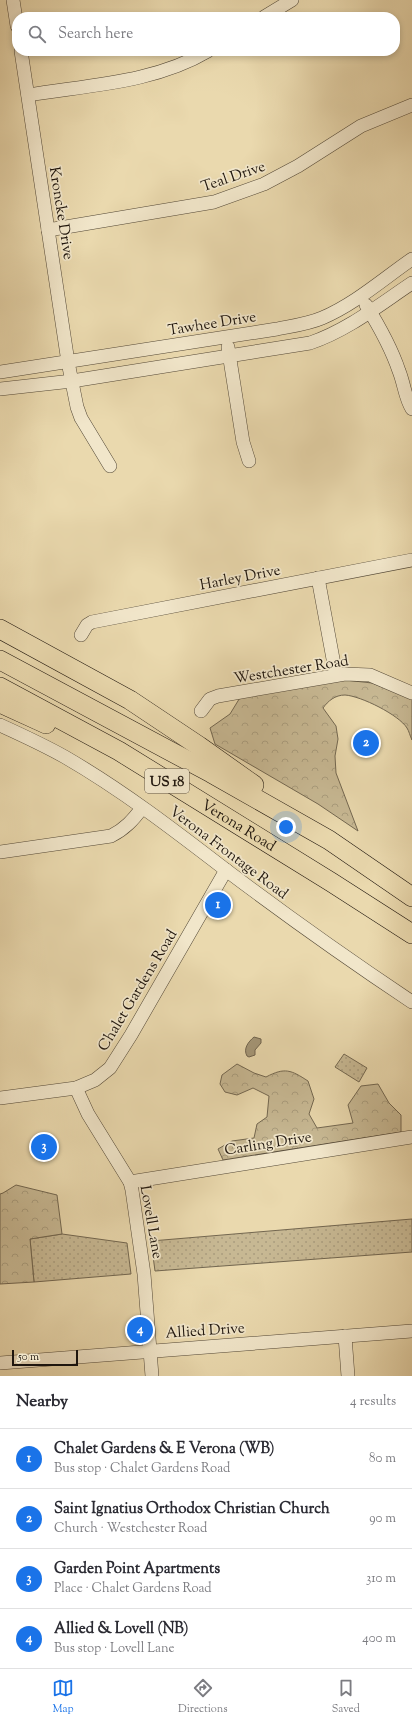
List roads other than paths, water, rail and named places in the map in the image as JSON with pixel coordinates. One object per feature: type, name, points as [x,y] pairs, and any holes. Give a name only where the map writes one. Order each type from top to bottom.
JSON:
[{"type":"highway","points":[[0,629],[143,709],[199,746],[329,840]]},
{"type":"highway","points":[[0,633],[33,647]]},
{"type":"highway","name":"Verona Road","points":[[0,660],[211,773],[329,840],[412,897]]},
{"type":"highway","name":"Verona Road","points":[[0,687],[119,751],[332,882],[412,934]]},
{"type":"highway","points":[[0,703],[52,726],[177,787]]},
{"type":"street","points":[[13,0],[15,12]]},
{"type":"street","points":[[272,12],[292,0]]},
{"type":"street","name":"Kroncke Drive","points":[[22,56],[68,362],[77,407],[81,418],[110,466]]},
{"type":"street","points":[[28,95],[151,75],[175,67],[198,56]]},
{"type":"street","name":"Teal Drive","points":[[48,230],[214,202],[264,184],[298,166],[361,126],[412,104]]},
{"type":"street","name":"Tawhee Drive","points":[[0,372],[226,337],[312,322],[331,314],[360,296],[412,259]]},
{"type":"street","points":[[0,389],[72,381],[310,342],[329,336],[343,329],[412,283]]},
{"type":"street","points":[[360,296],[381,329],[394,356],[402,379],[408,404],[412,409]]},
{"type":"street","points":[[226,337],[243,442],[249,461]]},
{"type":"street","name":"Harley Drive","points":[[81,635],[92,622],[412,560]]},
{"type":"street","points":[[318,578],[336,675]]},
{"type":"street","name":"Westchester Road","points":[[201,711],[210,699],[218,696],[336,675],[370,675],[402,687],[412,693]]},
{"type":"street","name":"Verona Frontage Road","points":[[0,725],[64,757],[142,808],[348,960],[412,1002]]},
{"type":"street","points":[[0,852],[111,836],[123,830],[142,808]]},
{"type":"street","name":"Chalet Gardens Road","points":[[0,1098],[76,1088],[95,1080],[110,1068],[226,870]]},
{"type":"street","name":"Lovell Lane","points":[[76,1088],[88,1114],[130,1182],[144,1274],[152,1376]]},
{"type":"street","name":"Carling Drive","points":[[130,1182],[412,1137]]},
{"type":"street","name":"Allied Drive","points":[[0,1363],[412,1330]]},
{"type":"street","points":[[345,1336],[348,1376]]},
{"type":"place","name":"Saint Ignatius Orthodox Christian Church","points":[[366,743]]},
{"type":"place","name":"Chalet Gardens & E Verona (WB)","points":[[218,905]]},
{"type":"place","name":"Garden Point Apartments","points":[[44,1147]]},
{"type":"place","name":"Allied & Lovell (NB)","points":[[140,1330]]}]
